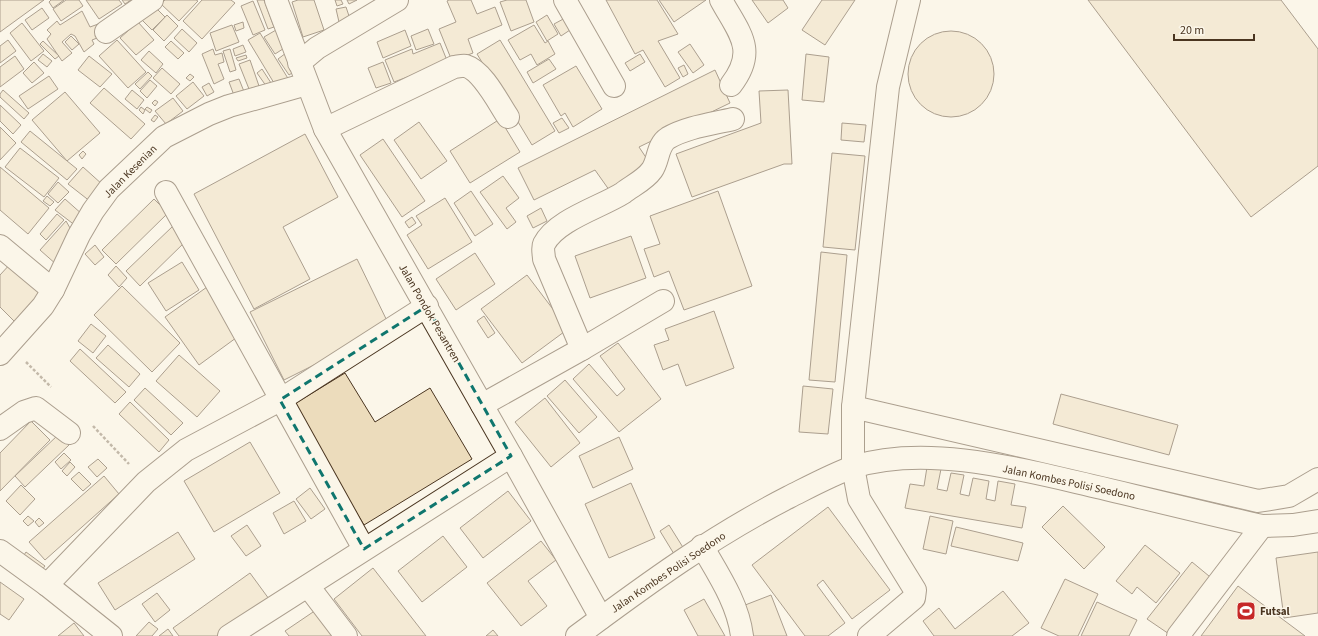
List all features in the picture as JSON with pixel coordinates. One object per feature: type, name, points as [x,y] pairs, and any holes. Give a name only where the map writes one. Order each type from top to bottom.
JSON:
[{"type":"street","points":[[106,32],[152,0]]},
{"type":"street","name":"Jalan Pondok Pesantren","points":[[276,0],[325,129],[512,456],[601,618]]},
{"type":"street","points":[[299,63],[317,48],[398,0]]},
{"type":"street","points":[[565,0],[614,86]]},
{"type":"street","points":[[721,0],[744,41],[746,55],[741,73],[731,85]]},
{"type":"street","points":[[870,636],[914,598],[915,590],[859,499],[853,467],[853,407],[888,87],[909,0]]},
{"type":"street","points":[[325,129],[454,67],[466,66],[476,72],[489,87],[508,117]]},
{"type":"street","name":"Jalan Kesenian","points":[[0,354],[43,306],[53,290],[79,234],[93,210],[109,189],[164,137],[209,114],[229,106],[307,84]]},
{"type":"street","points":[[582,349],[544,259],[544,246],[550,236],[561,226],[621,194],[642,179],[651,171],[656,162],[660,146],[666,139],[681,132],[732,119]]},
{"type":"street","points":[[166,192],[364,549]]},
{"type":"street","points":[[0,246],[53,290]]},
{"type":"street","points":[[482,405],[582,349],[663,301]]},
{"type":"street","points":[[47,585],[146,482],[186,450],[280,400],[427,306]]},
{"type":"street","points":[[853,407],[1258,501],[1289,496],[1318,479]]},
{"type":"street","points":[[0,429],[24,412],[36,408],[69,433]]},
{"type":"street","points":[[229,636],[512,456]]},
{"type":"street","name":"Jalan Kombes Polisi Soedono","points":[[577,636],[702,546],[752,516],[853,467],[884,461],[928,457],[1024,470],[1262,526],[1293,525],[1318,520]]},
{"type":"street","points":[[1178,636],[1262,526]]},
{"type":"street","points":[[702,546],[730,596],[740,624],[742,636]]},
{"type":"street","points":[[0,552],[47,585],[111,636]]},
{"type":"street","points":[[308,586],[346,636]]},
{"type":"highlighted area","points":[[427,306],[511,456],[364,549],[280,400]]},
{"type":"building","points":[[0,0],[44,0],[0,32]]},
{"type":"building","points":[[51,0],[64,0],[53,8],[49,2]]},
{"type":"building","points":[[66,0],[79,0],[83,6],[61,21],[53,9]]},
{"type":"building","points":[[86,0],[119,0],[122,4],[99,19]]},
{"type":"building","points":[[122,0],[131,0],[125,4]]},
{"type":"building","points":[[165,0],[198,1],[179,21],[161,4]]},
{"type":"building","points":[[202,0],[231,0],[235,3],[202,39],[183,21]]},
{"type":"building","points":[[257,0],[264,0],[274,27],[268,29]]},
{"type":"building","points":[[298,0],[314,0],[324,30],[303,37],[292,2]]},
{"type":"building","points":[[335,0],[341,0],[343,4],[337,6]]},
{"type":"building","points":[[347,0],[357,0],[349,4]]},
{"type":"building","points":[[471,0],[477,14],[495,7],[502,25],[468,39],[473,53],[452,61],[439,29],[456,22],[447,1]]},
{"type":"building","points":[[507,0],[526,0],[534,22],[511,31],[500,2]]},
{"type":"building","points":[[606,0],[657,0],[678,34],[658,41],[680,78],[665,87],[643,50],[635,54]]},
{"type":"building","points":[[659,0],[706,0],[674,22]]},
{"type":"building","points":[[752,0],[783,0],[788,8],[768,23]]},
{"type":"building","points":[[822,0],[855,0],[825,45],[802,30]]},
{"type":"building","points":[[1088,0],[1281,0],[1318,49],[1318,166],[1251,217]]},
{"type":"building","points":[[253,1],[265,30],[253,35],[241,6]]},
{"type":"building","points":[[150,2],[165,17],[152,30],[137,15]]},
{"type":"building","points":[[346,7],[350,19],[339,22],[336,9]]},
{"type":"building","points":[[42,8],[49,18],[32,30],[25,20]]},
{"type":"building","points":[[82,11],[90,27],[101,23],[105,35],[92,40],[94,44],[84,52],[75,36],[71,34],[62,42],[72,53],[62,61],[47,39],[51,34],[47,30],[57,21],[60,25]]},
{"type":"building","points":[[167,15],[178,26],[164,41],[153,30]]},
{"type":"building","points":[[547,15],[558,34],[547,41],[536,22]]},
{"type":"building","points":[[567,17],[573,28],[561,36],[554,24]]},
{"type":"building","points":[[138,22],[154,40],[136,55],[120,38]]},
{"type":"building","points":[[243,22],[244,28],[236,31],[234,25]]},
{"type":"building","points":[[22,23],[44,51],[31,61],[10,33]]},
{"type":"building","points":[[232,25],[239,42],[216,51],[210,33]]},
{"type":"building","points":[[534,25],[545,43],[548,41],[555,54],[537,65],[531,54],[520,60],[508,40]]},
{"type":"building","points":[[182,29],[197,43],[189,52],[174,38]]},
{"type":"building","points":[[428,29],[434,44],[416,50],[411,36]]},
{"type":"building","points":[[276,30],[286,47],[275,54],[264,37]]},
{"type":"building","points":[[405,30],[411,46],[383,58],[377,42]]},
{"type":"building","points":[[951,31],[967,35],[981,44],[990,58],[994,74],[990,90],[981,104],[967,113],[951,117],[935,113],[921,104],[912,90],[908,74],[912,58],[921,44],[935,35]]},
{"type":"building","points":[[260,33],[289,80],[277,88],[248,40]]},
{"type":"building","points":[[71,36],[79,44],[72,50],[65,42]]},
{"type":"building","points":[[8,40],[16,51],[0,63],[0,46]]},
{"type":"building","points":[[117,40],[146,72],[128,88],[99,56]]},
{"type":"building","points":[[500,40],[555,131],[532,145],[477,54]]},
{"type":"building","points":[[43,41],[59,56],[55,59],[40,44]]},
{"type":"building","points":[[171,41],[184,53],[178,59],[165,47]]},
{"type":"building","points":[[440,43],[448,63],[411,78],[410,76],[394,82],[385,60],[412,49],[413,54]]},
{"type":"building","points":[[690,44],[704,65],[693,73],[678,52]]},
{"type":"building","points":[[243,45],[246,52],[235,56],[233,49]]},
{"type":"building","points":[[213,49],[215,55],[222,53],[224,62],[218,64],[224,79],[214,84],[202,54]]},
{"type":"building","points":[[230,49],[236,70],[230,72],[223,51]]},
{"type":"building","points":[[149,51],[163,64],[156,73],[141,60]]},
{"type":"building","points":[[286,53],[298,69],[289,75],[278,59]]},
{"type":"building","points":[[43,54],[52,61],[47,67],[38,60]]},
{"type":"building","points":[[640,54],[645,62],[630,71],[625,63]]},
{"type":"building","points":[[806,54],[829,57],[824,102],[802,100]]},
{"type":"building","points":[[246,55],[247,58],[238,61],[236,58]]},
{"type":"building","points":[[15,56],[24,69],[0,87],[0,67]]},
{"type":"building","points":[[89,56],[112,74],[100,87],[78,70]]},
{"type":"building","points":[[549,59],[556,69],[533,83],[527,72]]},
{"type":"building","points":[[250,60],[259,86],[249,89],[239,64]]},
{"type":"building","points":[[34,62],[44,73],[32,83],[23,73]]},
{"type":"building","points":[[383,62],[391,83],[376,88],[368,68]]},
{"type":"building","points":[[684,65],[688,74],[683,77],[678,68]]},
{"type":"building","points":[[576,66],[602,109],[573,127],[565,113],[561,116],[543,85]]},
{"type":"building","points":[[162,68],[180,84],[171,94],[153,78]]},
{"type":"building","points":[[262,69],[273,86],[269,90],[257,73]]},
{"type":"building","points":[[715,70],[730,103],[639,147],[651,165],[612,194],[595,170],[534,200],[518,168]]},
{"type":"building","points":[[148,72],[152,76],[140,89],[135,84]]},
{"type":"building","points":[[190,74],[194,77],[190,81],[186,78]]},
{"type":"building","points":[[49,76],[58,89],[28,109],[19,96]]},
{"type":"building","points":[[239,79],[245,94],[235,98],[229,82]]},
{"type":"building","points":[[150,80],[157,86],[147,98],[140,91]]},
{"type":"building","points":[[193,82],[204,96],[187,109],[176,96]]},
{"type":"building","points":[[209,83],[214,92],[207,96],[202,87]]},
{"type":"building","points":[[104,88],[145,124],[131,139],[90,103]]},
{"type":"building","points":[[3,90],[29,113],[24,119],[0,97]]},
{"type":"building","points":[[132,90],[144,100],[137,109],[125,99]]},
{"type":"building","points":[[788,90],[792,164],[784,164],[692,197],[676,154],[761,123],[759,91]]},
{"type":"building","points":[[65,92],[100,133],[67,161],[32,120]]},
{"type":"building","points":[[173,98],[183,111],[166,124],[155,111]]},
{"type":"building","points":[[155,100],[158,102],[155,106],[152,103]]},
{"type":"building","points":[[0,105],[21,125],[13,134],[0,121]]},
{"type":"building","points":[[141,107],[145,110],[143,114],[139,110]]},
{"type":"building","points":[[147,107],[152,110],[150,113],[145,109]]},
{"type":"building","points":[[155,115],[158,117],[154,122],[151,120]]},
{"type":"building","points":[[562,118],[569,128],[559,133],[553,123]]},
{"type":"building","points":[[500,119],[520,152],[470,183],[450,151]]},
{"type":"building","points":[[419,122],[447,161],[421,179],[394,140]]},
{"type":"building","points":[[842,123],[866,125],[864,142],[841,140]]},
{"type":"building","points":[[0,127],[16,143],[0,160]]},
{"type":"building","points":[[30,131],[77,169],[67,180],[21,142]]},
{"type":"building","points":[[305,134],[338,197],[283,227],[310,279],[254,309],[194,194]]},
{"type":"building","points":[[383,139],[425,201],[402,217],[360,155]]},
{"type":"building","points":[[20,148],[59,178],[44,197],[5,167]]},
{"type":"building","points":[[83,151],[86,154],[82,159],[79,155]]},
{"type":"building","points":[[832,153],[865,156],[855,250],[823,247]]},
{"type":"building","points":[[0,167],[49,208],[28,234],[0,210]]},
{"type":"building","points":[[83,167],[103,185],[91,202],[68,184]]},
{"type":"building","points":[[503,176],[519,198],[506,208],[516,222],[507,229],[480,192]]},
{"type":"building","points":[[58,182],[69,192],[58,203],[48,194]]},
{"type":"building","points":[[471,191],[493,224],[475,236],[454,203]]},
{"type":"building","points":[[718,191],[752,286],[684,310],[669,271],[654,277],[644,249],[660,244],[650,216]]},
{"type":"building","points":[[47,196],[54,202],[50,206],[43,201]]},
{"type":"building","points":[[445,198],[472,242],[428,269],[407,235],[422,225],[416,216]]},
{"type":"building","points":[[65,199],[83,215],[76,226],[55,210]]},
{"type":"building","points":[[154,199],[168,213],[116,264],[102,250]]},
{"type":"building","points":[[541,208],[547,221],[533,228],[527,216]]},
{"type":"building","points":[[57,214],[64,220],[46,240],[40,234]]},
{"type":"building","points":[[412,217],[416,223],[409,228],[405,222]]},
{"type":"building","points":[[66,221],[74,235],[57,265],[40,250]]},
{"type":"building","points":[[173,226],[187,240],[140,286],[126,271]]},
{"type":"building","points":[[631,236],[646,278],[590,298],[575,256]]},
{"type":"building","points":[[95,245],[104,257],[95,265],[85,254]]},
{"type":"building","points":[[821,252],[847,255],[835,382],[809,380]]},
{"type":"building","points":[[475,253],[495,284],[456,310],[436,279]]},
{"type":"building","points":[[357,259],[390,327],[284,380],[250,312]]},
{"type":"building","points":[[12,262],[45,293],[16,323],[0,307],[0,275]]},
{"type":"building","points":[[182,262],[199,290],[166,311],[148,283]]},
{"type":"building","points":[[116,266],[127,278],[119,287],[108,275]]},
{"type":"building","points":[[527,275],[568,329],[522,363],[481,309]]},
{"type":"building","points":[[122,286],[180,343],[152,372],[94,315]]},
{"type":"building","points":[[207,287],[240,335],[199,365],[165,317]]},
{"type":"building","points":[[714,311],[734,368],[686,386],[678,364],[663,370],[654,345],[669,340],[665,329]]},
{"type":"building","points":[[484,316],[495,333],[488,338],[477,321]]},
{"type":"building","points":[[91,324],[106,336],[93,353],[78,341]]},
{"type":"building","points":[[618,343],[661,399],[619,432],[573,379],[589,364],[617,396],[625,389],[600,356]]},
{"type":"building","points":[[108,345],[140,374],[129,387],[96,358]]},
{"type":"building","points":[[80,349],[126,392],[115,403],[70,361]]},
{"type":"building","points":[[179,355],[220,391],[197,417],[156,381]]},
{"type":"building","points":[[345,373],[375,422],[430,388],[472,459],[364,525],[291,406]]},
{"type":"building","points":[[565,380],[597,417],[579,433],[547,396]]},
{"type":"building","points":[[803,386],[833,389],[828,434],[799,432]]},
{"type":"building","points":[[145,388],[183,423],[171,435],[134,400]]},
{"type":"building","points":[[1061,394],[1178,425],[1169,455],[1053,424]]},
{"type":"building","points":[[545,398],[580,443],[551,467],[515,422]]},
{"type":"building","points":[[130,402],[169,440],[159,452],[119,414]]},
{"type":"building","points":[[31,421],[50,440],[0,491],[0,453]]},
{"type":"building","points":[[59,434],[69,445],[25,487],[15,476]]},
{"type":"building","points":[[619,437],[633,469],[593,488],[579,456]]},
{"type":"building","points":[[250,442],[280,493],[214,532],[184,481]]},
{"type":"building","points":[[64,453],[71,460],[61,469],[55,462]]},
{"type":"building","points":[[98,459],[107,468],[97,477],[88,467]]},
{"type":"building","points":[[70,462],[75,467],[67,476],[62,471]]},
{"type":"building","points":[[927,467],[941,469],[937,489],[947,491],[951,473],[964,475],[960,494],[969,496],[973,478],[989,481],[986,499],[995,501],[998,481],[1015,484],[1011,505],[1026,507],[1022,528],[905,508],[910,484],[924,486]]},
{"type":"building","points":[[79,472],[91,484],[83,491],[71,479]]},
{"type":"building","points":[[104,476],[119,494],[45,560],[29,542]]},
{"type":"building","points":[[631,483],[655,538],[609,558],[585,504]]},
{"type":"building","points":[[21,485],[35,499],[20,515],[6,501]]},
{"type":"building","points":[[310,488],[325,509],[311,519],[296,499]]},
{"type":"building","points":[[508,491],[531,521],[483,558],[460,528]]},
{"type":"building","points":[[294,501],[306,521],[284,534],[273,513]]},
{"type":"building","points":[[1063,506],[1105,547],[1084,569],[1042,527]]},
{"type":"building","points":[[828,507],[890,590],[852,619],[823,580],[817,585],[845,623],[828,636],[805,636],[752,565]]},
{"type":"building","points":[[28,516],[34,521],[28,526],[23,521]]},
{"type":"building","points":[[930,516],[953,521],[946,554],[923,549]]},
{"type":"building","points":[[39,518],[44,523],[39,527],[35,522]]},
{"type":"building","points":[[247,525],[261,546],[246,556],[231,536]]},
{"type":"building","points":[[669,525],[684,549],[674,554],[660,531]]},
{"type":"building","points":[[956,527],[1023,543],[1018,561],[951,546]]},
{"type":"building","points":[[178,532],[195,559],[115,610],[98,583]]},
{"type":"building","points":[[443,536],[467,567],[422,602],[398,571]]},
{"type":"building","points":[[541,541],[556,560],[528,581],[547,606],[521,626],[487,583]]},
{"type":"building","points":[[1145,545],[1180,573],[1156,603],[1137,587],[1132,594],[1116,581]]},
{"type":"building","points":[[26,552],[45,566],[41,571],[22,558]]},
{"type":"building","points":[[1318,552],[1318,613],[1284,618],[1276,558]]},
{"type":"building","points":[[1192,562],[1215,581],[1172,636],[1147,619]]},
{"type":"building","points":[[373,568],[426,636],[362,636],[334,599]]},
{"type":"building","points":[[250,573],[269,599],[217,636],[179,636],[173,628]]},
{"type":"building","points":[[1065,579],[1098,594],[1078,636],[1059,636],[1041,628]]},
{"type":"building","points":[[0,582],[24,599],[9,620],[0,614]]},
{"type":"building","name":"Futsal","points":[[1238,586],[1305,636],[1201,636]]},
{"type":"building","points":[[1003,591],[1029,623],[1012,636],[934,636],[923,621],[939,608],[955,629]]},
{"type":"building","points":[[157,593],[170,610],[155,622],[142,604]]},
{"type":"building","points":[[771,595],[787,636],[752,636],[740,607]]},
{"type":"building","points":[[704,599],[725,636],[698,636],[684,610]]},
{"type":"building","points":[[1097,602],[1137,620],[1129,636],[1081,636]]},
{"type":"building","points":[[316,610],[334,636],[289,636],[285,631]]},
{"type":"building","points":[[149,622],[158,629],[152,636],[136,636]]},
{"type":"building","points":[[74,623],[84,636],[58,636]]},
{"type":"building","points":[[168,629],[173,636],[159,636]]},
{"type":"building","points":[[493,630],[498,636],[486,636]]},
{"type":"place","name":"Futsal","points":[[1246,611]]}]
